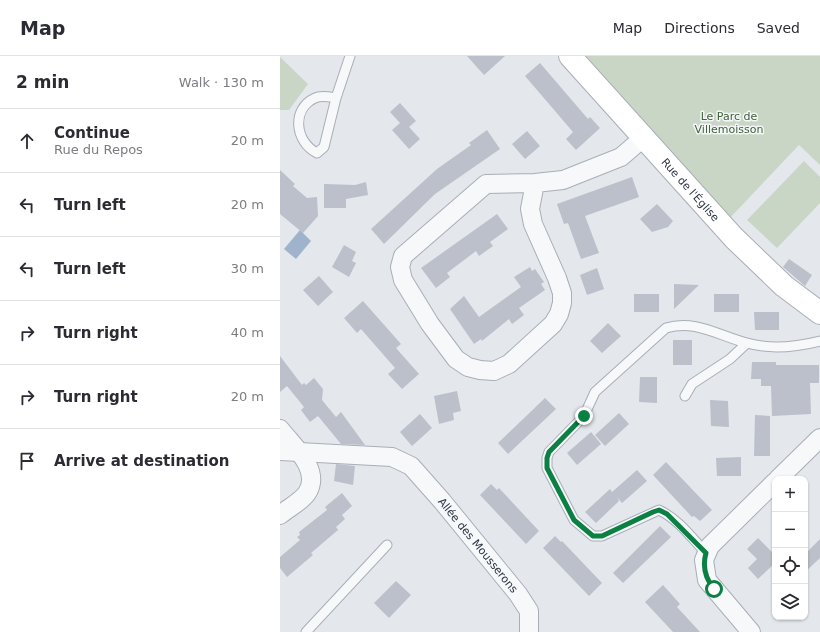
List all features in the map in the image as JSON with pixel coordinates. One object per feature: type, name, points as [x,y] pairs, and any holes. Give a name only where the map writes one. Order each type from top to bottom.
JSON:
[{"type":"street","name":"Rue de l'Église","points":[[570,56],[643,138],[753,257],[784,286],[820,313]]},
{"type":"street","points":[[535,183],[530,209],[533,224],[545,248],[562,293],[559,314],[553,324],[509,364],[494,371],[468,367],[456,359],[430,324],[403,280],[400,267],[403,256],[486,184],[535,183],[563,180],[621,157],[643,138]]},
{"type":"street","points":[[280,429],[310,468],[311,485],[306,494],[280,515]]},
{"type":"street","points":[[781,476],[820,438]]},
{"type":"street","points":[[280,450],[298,452]]},
{"type":"street","name":"Allée des Mousserons","points":[[298,452],[392,458],[411,466],[442,501],[518,594],[529,612],[529,632]]},
{"type":"street","points":[[751,632],[707,580],[704,565],[706,553],[710,546],[772,485]]},
{"type":"lane","points":[[336,98],[315,97],[304,105],[300,115],[298,124],[301,138],[308,148],[317,153],[324,147],[336,98],[350,56]]},
{"type":"lane","points":[[706,553],[667,514],[659,510],[602,536],[593,536],[574,520],[547,468],[547,458],[549,452],[584,416],[595,392],[666,328],[676,324],[688,324],[747,344],[778,348],[820,341]]},
{"type":"lane","points":[[685,396],[692,384],[730,359],[747,344]]},
{"type":"lane","points":[[306,632],[387,545]]},
{"type":"green space","name":"Le Parc de Villemoisson","points":[[581,56],[820,56],[820,165],[799,145],[728,220]]},
{"type":"green space","points":[[280,57],[308,84],[289,110],[280,110]]},
{"type":"green space","points":[[804,161],[820,177],[820,203],[777,248],[747,220]]},
{"type":"water","points":[[300,230],[311,241],[296,259],[284,249]]},
{"type":"building","points":[[467,56],[505,56],[484,75]]},
{"type":"building","points":[[540,63],[588,119],[590,117],[600,128],[576,150],[566,139],[573,132],[525,76]]},
{"type":"building","points":[[400,103],[416,121],[409,127],[420,139],[409,149],[392,130],[400,123],[390,112]]},
{"type":"building","points":[[487,130],[500,149],[435,194],[384,244],[371,229],[437,169],[471,145],[469,143]]},
{"type":"building","points":[[527,131],[540,146],[525,159],[512,144]]},
{"type":"building","points":[[280,170],[295,184],[293,186],[307,198],[317,197],[318,216],[303,233],[280,214]]},
{"type":"building","points":[[632,177],[639,197],[585,216],[599,253],[581,259],[568,223],[564,224],[557,204]]},
{"type":"building","points":[[366,182],[368,195],[346,199],[346,208],[324,208],[324,184],[355,185]]},
{"type":"building","points":[[657,204],[673,221],[668,227],[652,232],[640,219]]},
{"type":"building","points":[[497,214],[508,229],[490,242],[493,246],[479,256],[476,251],[447,273],[450,277],[436,288],[421,268]]},
{"type":"building","points":[[344,245],[356,252],[352,261],[356,263],[349,277],[332,267]]},
{"type":"building","points":[[789,259],[812,275],[805,286],[783,267]]},
{"type":"building","points":[[530,267],[532,271],[535,269],[544,282],[541,284],[545,290],[519,308],[524,315],[512,324],[509,319],[482,341],[481,339],[474,344],[450,309],[464,296],[479,317],[521,287],[514,277]]},
{"type":"building","points":[[597,268],[604,289],[587,295],[580,275]]},
{"type":"building","points":[[319,276],[333,292],[318,306],[303,290]]},
{"type":"building","points":[[674,284],[699,285],[674,309]]},
{"type":"building","points":[[634,294],[659,294],[659,312],[634,312]]},
{"type":"building","points":[[714,294],[739,294],[739,312],[714,312]]},
{"type":"building","points":[[363,301],[401,344],[396,348],[419,374],[402,389],[388,374],[395,368],[361,329],[357,333],[344,318]]},
{"type":"building","points":[[754,312],[779,312],[779,330],[755,330]]},
{"type":"building","points":[[608,323],[621,336],[602,353],[590,341]]},
{"type":"building","points":[[673,340],[692,340],[692,365],[673,365]]},
{"type":"building","points":[[280,356],[302,385],[304,383],[306,385],[314,378],[323,389],[322,400],[336,417],[341,412],[365,445],[341,444],[318,416],[310,422],[301,410],[304,407],[287,386],[280,392]]},
{"type":"building","points":[[752,362],[776,362],[776,365],[819,365],[819,383],[810,383],[811,414],[772,416],[771,386],[761,386],[761,379],[751,379]]},
{"type":"building","points":[[640,377],[657,377],[657,403],[639,402]]},
{"type":"building","points":[[457,391],[461,411],[453,413],[454,420],[439,424],[434,396]]},
{"type":"building","points":[[545,398],[556,409],[508,454],[498,443]]},
{"type":"building","points":[[710,400],[728,401],[729,427],[711,426]]},
{"type":"building","points":[[619,413],[629,424],[605,446],[595,435]]},
{"type":"building","points":[[420,414],[432,428],[412,446],[400,432]]},
{"type":"building","points":[[755,415],[770,416],[770,456],[754,456]]},
{"type":"building","points":[[591,432],[601,444],[577,465],[567,453]]},
{"type":"building","points":[[741,457],[741,476],[717,476],[716,458]]},
{"type":"building","points":[[666,462],[712,510],[700,521],[694,516],[692,517],[653,475]]},
{"type":"building","points":[[336,464],[355,466],[353,485],[334,481]]},
{"type":"building","points":[[637,470],[647,481],[622,503],[617,497],[619,501],[596,523],[585,512],[610,489],[612,492]]},
{"type":"building","points":[[491,484],[497,490],[499,488],[539,531],[526,544],[480,495]]},
{"type":"building","points":[[342,493],[352,506],[342,515],[345,519],[336,527],[338,530],[311,553],[313,555],[287,577],[280,568],[280,557],[300,540],[297,537],[300,535],[299,532],[327,510],[325,507]]},
{"type":"building","points":[[660,526],[671,537],[623,583],[613,573]]},
{"type":"building","points":[[555,536],[561,542],[562,541],[602,583],[589,596],[543,548]]},
{"type":"building","points":[[758,538],[772,552],[772,566],[758,579],[748,568],[757,559],[747,549]]},
{"type":"building","points":[[820,539],[820,558],[808,569],[808,551]]},
{"type":"building","points":[[396,581],[411,595],[389,618],[374,603]]},
{"type":"building","points":[[663,585],[680,604],[677,607],[700,632],[673,632],[645,602]]},
{"type":"route","points":[[584,416],[549,452],[547,458],[547,468],[574,520],[593,536],[602,536],[659,510],[667,514],[706,553],[704,560],[704,571],[707,580],[714,589]]}]
